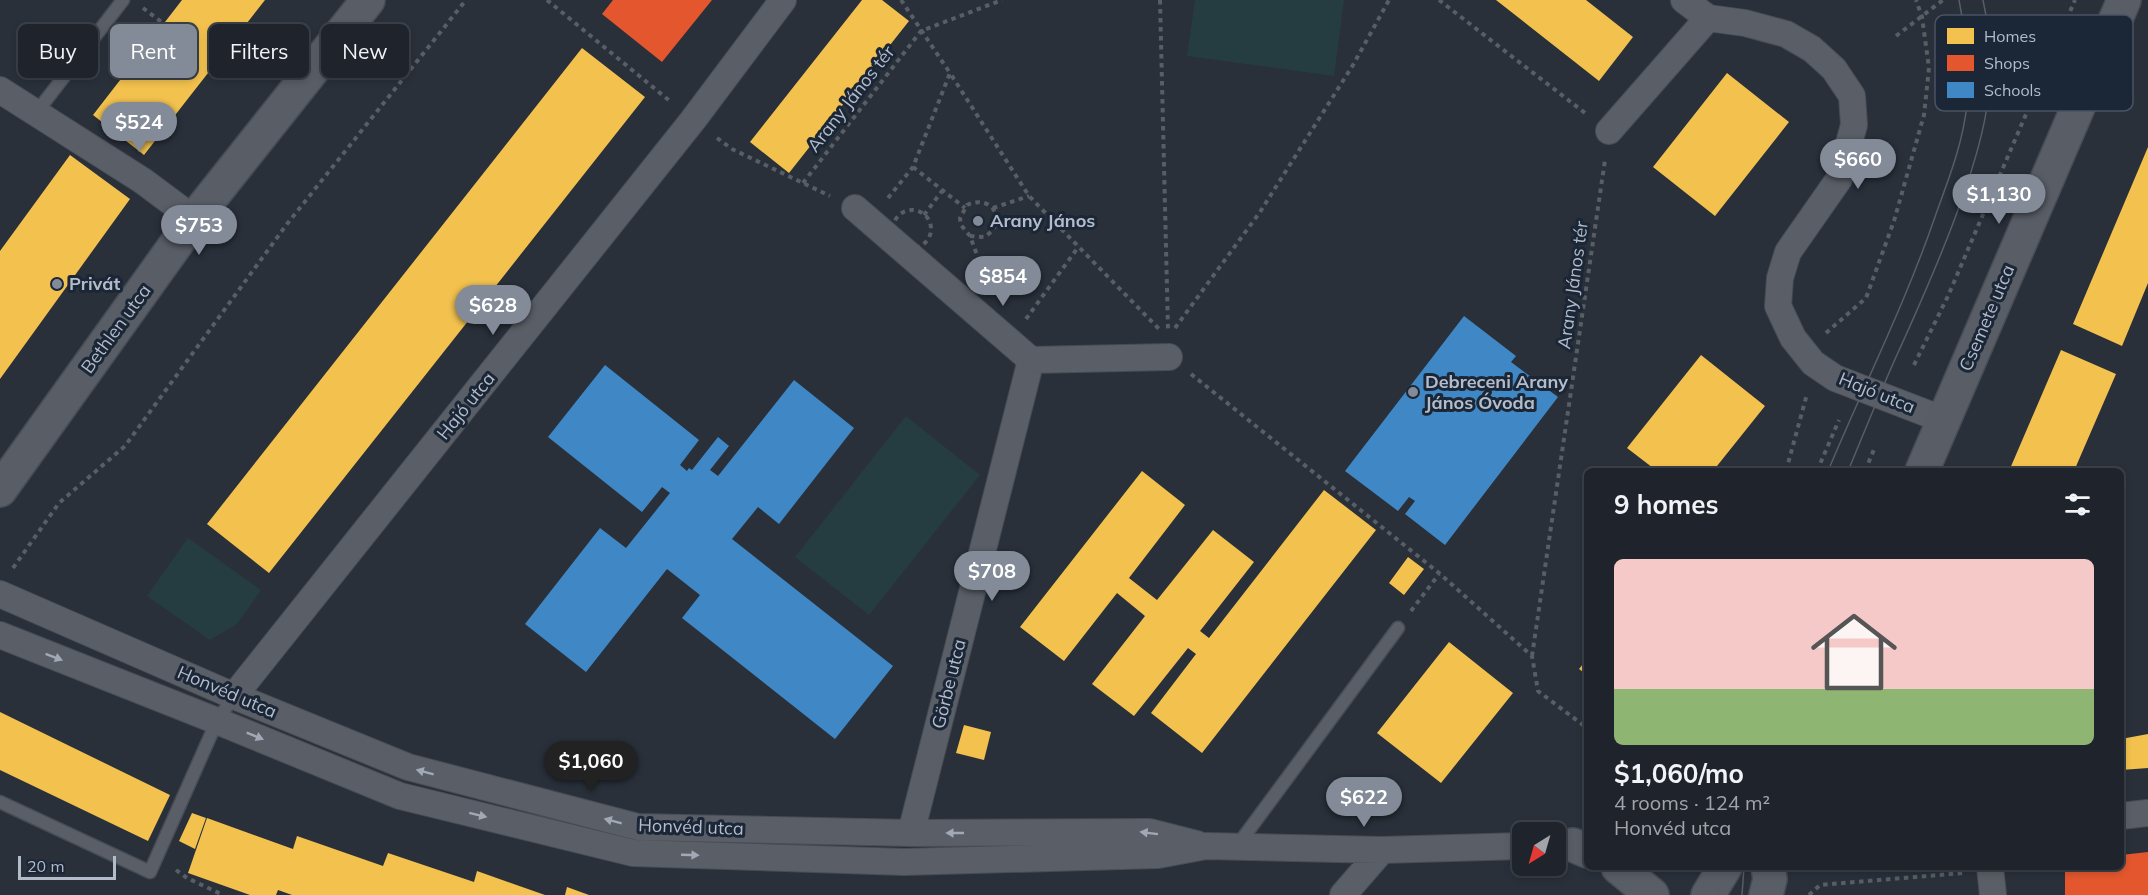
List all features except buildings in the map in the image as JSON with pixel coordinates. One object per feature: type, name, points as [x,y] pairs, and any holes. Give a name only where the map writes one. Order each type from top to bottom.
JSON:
[{"type":"street","name":"Bethlen utca","points":[[0,490],[194,219],[368,0]]},
{"type":"street","name":"Hajó utca","points":[[234,696],[693,120],[783,0]]},
{"type":"street","name":"Hajó utca","points":[[1684,0],[1708,18],[1745,23],[1786,34],[1812,49],[1834,69],[1852,96],[1854,124],[1839,179],[1788,252],[1780,278],[1778,306],[1793,338],[1814,363],[1835,378],[1944,420]]},
{"type":"street","name":"Csemete utca","points":[[2118,15],[2124,0]]},
{"type":"street","points":[[1609,131],[1708,18]]},
{"type":"street","points":[[0,90],[142,181],[194,219]]},
{"type":"street","name":"Csemete utca","points":[[1923,468],[2076,111]]},
{"type":"street","points":[[862,214],[1031,360],[1168,347]]},
{"type":"street","name":"Görbe utca","points":[[911,833],[1031,360]]},
{"type":"street","name":"Honvéd utca","points":[[0,594],[234,696],[408,767],[638,827],[911,833],[1150,832],[1206,846]]},
{"type":"street","name":"Honvéd utca","points":[[0,635],[400,796],[633,853],[904,862],[1158,855],[1206,846],[1382,850],[1512,846]]},
{"type":"street","points":[[2124,816],[2148,813]]},
{"type":"street","points":[[1342,895],[1382,850]]},
{"type":"street","points":[[1622,870],[1652,895]]},
{"type":"street","points":[[1708,895],[1723,870]]},
{"type":"street","points":[[1766,895],[1770,879],[1768,870]]},
{"type":"lane","points":[[36,113],[123,0]]},
{"type":"lane","points":[[1237,846],[1398,628]]},
{"type":"lane","points":[[0,802],[150,872],[217,721],[234,696]]},
{"type":"path","points":[[18,561],[59,503],[125,446],[287,224],[466,0]]},
{"type":"path","points":[[547,0],[649,84]]},
{"type":"path","points":[[902,0],[1029,196],[1079,246],[1168,347],[1439,573],[1532,656]]},
{"type":"path","points":[[921,31],[1002,0]]},
{"type":"path","points":[[1160,0],[1168,347]]},
{"type":"path","points":[[1168,347],[1260,212],[1353,65],[1389,0]]},
{"type":"path","points":[[1439,0],[1609,131]]},
{"type":"path","points":[[1823,336],[1866,298],[1894,221],[1924,115],[1929,68],[1922,17],[1916,0]]},
{"type":"path","points":[[1896,36],[1943,0]]},
{"type":"path","points":[[2069,15],[2075,0]]},
{"type":"path","points":[[142,7],[164,24]]},
{"type":"path","name":"Arany János tér","points":[[803,183],[921,31]]},
{"type":"path","points":[[715,137],[732,149],[862,214],[913,167],[950,73]]},
{"type":"path","points":[[1914,365],[1948,296],[2027,111]]},
{"type":"path","name":"Arany János tér","points":[[1584,726],[1538,691],[1532,656],[1609,131]]},
{"type":"path","points":[[913,167],[965,208]]},
{"type":"path","points":[[924,215],[942,191]]},
{"type":"path","points":[[993,208],[1029,196]]},
{"type":"path","points":[[970,236],[984,237],[995,228],[997,222],[993,208],[980,201],[973,202],[965,208],[960,218],[961,225],[970,236],[989,289]]},
{"type":"path","points":[[1009,342],[1079,246]]},
{"type":"path","points":[[1787,468],[1814,363]]},
{"type":"path","points":[[1818,468],[1839,420]]},
{"type":"path","points":[[1866,468],[1875,447]]},
{"type":"path","points":[[1398,628],[1439,573]]},
{"type":"path","points":[[158,857],[187,878],[223,895]]},
{"type":"path","points":[[1809,895],[1820,885],[1992,877]]},
{"type":"green space","points":[[1195,0],[1344,0],[1334,76],[1187,56]]},
{"type":"green space","points":[[906,416],[980,475],[869,615],[795,557]]},
{"type":"green space","points":[[188,538],[261,590],[237,624],[210,640],[147,596]]},
{"type":"tram line","points":[[1959,0],[1961,15]]},
{"type":"tram line","points":[[1983,0],[1986,15]]},
{"type":"tram line","points":[[1829,468],[1912,279],[1946,187],[1959,146],[1966,111]]},
{"type":"tram line","points":[[1849,468],[1955,218],[1974,164],[1986,111]]},
{"type":"tram line","points":[[1718,895],[1722,870]]},
{"type":"tram line","points":[[1742,895],[1744,870]]},
{"type":"place","name":"Arany János","points":[[978,221]]},
{"type":"place","name":"Privát","points":[[57,284]]},
{"type":"place","name":"Debreceni Arany János Óvoda","points":[[1413,392]]}]
